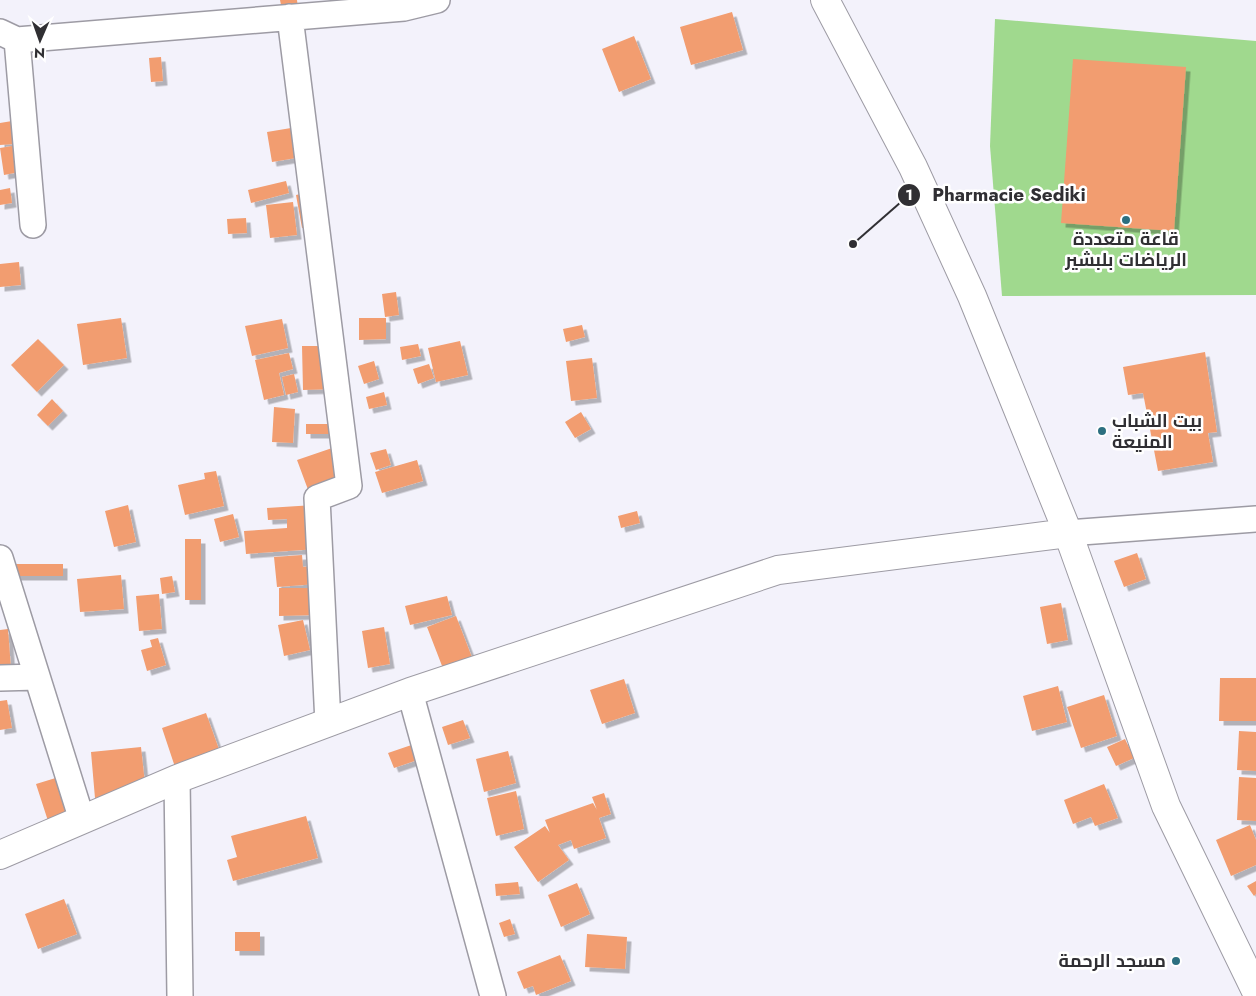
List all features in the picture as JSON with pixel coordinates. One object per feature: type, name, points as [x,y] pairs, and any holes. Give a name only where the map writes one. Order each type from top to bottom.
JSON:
[{"type":"street","points":[[33,225],[8,36],[404,8],[437,0]]},
{"type":"street","points":[[826,0],[913,167],[972,296],[1068,533],[1166,806],[1256,991]]},
{"type":"street","points":[[290,17],[349,486],[317,498],[328,723]]},
{"type":"street","points":[[0,855],[176,779],[410,692],[778,570],[1068,533],[1256,519]]},
{"type":"street","points":[[0,558],[82,820]]},
{"type":"street","points":[[0,678],[37,677]]},
{"type":"street","points":[[410,692],[493,996]]},
{"type":"street","points":[[176,779],[180,996]]},
{"type":"green space","name":"قاعة متعددة الرياضات بلبشير","points":[[995,19],[1256,41],[1256,295],[1002,296],[990,146]]},
{"type":"building","points":[[280,0],[297,0],[298,8],[282,10]]},
{"type":"building","points":[[732,12],[743,50],[691,65],[680,27]]},
{"type":"building","points":[[634,36],[651,79],[619,92],[602,49]]},
{"type":"building","points":[[161,57],[163,81],[151,82],[149,58]]},
{"type":"building","points":[[1073,59],[1186,67],[1174,231],[1061,223]]},
{"type":"building","points":[[23,103],[35,169],[4,175],[0,148],[18,145],[10,105]]},
{"type":"building","points":[[12,121],[15,144],[0,145],[0,123]]},
{"type":"building","points":[[297,127],[302,157],[272,162],[267,132]]},
{"type":"building","points":[[286,181],[289,193],[251,203],[248,190]]},
{"type":"building","points":[[10,188],[12,203],[0,205],[0,190]]},
{"type":"building","points":[[309,192],[315,226],[302,228],[296,195]]},
{"type":"building","points":[[293,202],[297,235],[270,238],[266,205]]},
{"type":"building","points":[[246,218],[247,233],[228,234],[227,219]]},
{"type":"building","points":[[19,262],[21,285],[0,287],[0,264]]},
{"type":"building","points":[[396,292],[399,315],[385,317],[382,294]]},
{"type":"building","points":[[121,318],[127,358],[83,365],[77,324]]},
{"type":"building","points":[[359,318],[386,318],[386,339],[359,340]]},
{"type":"building","points":[[282,319],[288,348],[252,356],[245,326]]},
{"type":"building","points":[[582,325],[585,337],[566,342],[563,329]]},
{"type":"building","points":[[38,339],[64,365],[37,392],[11,365]]},
{"type":"building","points":[[460,341],[468,375],[436,382],[428,348]]},
{"type":"building","points":[[418,344],[421,356],[402,360],[400,347]]},
{"type":"building","points":[[302,346],[335,346],[336,389],[303,390]]},
{"type":"building","points":[[1205,352],[1217,432],[1208,433],[1213,462],[1158,471],[1143,393],[1128,395],[1123,367]]},
{"type":"building","points":[[289,353],[293,369],[279,373],[284,395],[264,400],[255,360]]},
{"type":"building","points":[[592,358],[597,398],[571,401],[566,361]]},
{"type":"building","points":[[374,361],[379,379],[364,384],[358,366]]},
{"type":"building","points":[[429,364],[434,378],[418,384],[413,369]]},
{"type":"building","points":[[294,374],[298,392],[286,395],[282,377]]},
{"type":"building","points":[[384,392],[387,405],[369,409],[366,397]]},
{"type":"building","points":[[52,399],[63,411],[48,426],[37,415]]},
{"type":"building","points":[[274,407],[295,409],[293,443],[272,442]]},
{"type":"building","points":[[581,412],[591,429],[575,438],[565,422]]},
{"type":"building","points":[[306,424],[334,424],[335,434],[306,434]]},
{"type":"building","points":[[338,446],[350,481],[310,495],[297,460]]},
{"type":"building","points":[[386,449],[391,465],[376,470],[370,453]]},
{"type":"building","points":[[417,460],[423,481],[382,493],[375,472]]},
{"type":"building","points":[[216,471],[224,506],[185,515],[178,485],[205,479],[204,473]]},
{"type":"building","points":[[128,505],[136,542],[114,547],[105,511]]},
{"type":"building","points":[[314,505],[317,549],[246,554],[244,531],[287,528],[287,519],[268,520],[267,508]]},
{"type":"building","points":[[637,511],[640,523],[621,528],[618,516]]},
{"type":"building","points":[[233,514],[239,537],[220,542],[214,519]]},
{"type":"building","points":[[185,539],[201,539],[201,600],[185,600]]},
{"type":"building","points":[[1137,553],[1146,579],[1124,587],[1114,561]]},
{"type":"building","points":[[302,555],[303,567],[315,566],[317,584],[277,587],[274,557]]},
{"type":"building","points":[[13,564],[63,564],[63,576],[13,576]]},
{"type":"building","points":[[121,575],[124,609],[80,612],[77,579]]},
{"type":"building","points":[[172,576],[175,592],[162,594],[160,578]]},
{"type":"building","points":[[279,588],[317,588],[316,615],[279,616]]},
{"type":"building","points":[[159,594],[162,629],[139,631],[136,596]]},
{"type":"building","points":[[447,596],[452,615],[410,625],[405,606]]},
{"type":"building","points":[[1061,603],[1068,640],[1047,644],[1040,607]]},
{"type":"building","points":[[456,616],[473,660],[444,671],[427,627]]},
{"type":"building","points":[[303,620],[310,650],[284,656],[278,625]]},
{"type":"building","points":[[384,627],[390,664],[368,668],[362,631]]},
{"type":"building","points":[[8,629],[11,669],[0,670],[0,630]]},
{"type":"building","points":[[158,638],[166,665],[147,671],[141,650],[152,647],[150,640]]},
{"type":"building","points":[[1220,678],[1256,678],[1256,721],[1219,721]]},
{"type":"building","points":[[624,679],[635,713],[602,724],[590,690]]},
{"type":"building","points":[[1058,686],[1067,722],[1032,731],[1023,696]]},
{"type":"building","points":[[1104,695],[1117,736],[1081,748],[1067,707]]},
{"type":"building","points":[[7,700],[12,728],[0,730],[0,701]]},
{"type":"building","points":[[206,713],[221,755],[176,770],[162,728]]},
{"type":"building","points":[[463,720],[470,738],[448,745],[442,727]]},
{"type":"building","points":[[1239,731],[1256,732],[1256,771],[1237,770]]},
{"type":"building","points":[[429,739],[435,754],[394,768],[388,753]]},
{"type":"building","points":[[1125,739],[1134,758],[1116,766],[1107,747]]},
{"type":"building","points":[[141,747],[146,793],[95,798],[91,752]]},
{"type":"building","points":[[508,751],[516,783],[484,792],[476,759]]},
{"type":"building","points":[[72,773],[85,812],[49,824],[36,784]]},
{"type":"building","points":[[1239,777],[1256,778],[1256,821],[1237,820]]},
{"type":"building","points":[[1104,784],[1118,818],[1095,826],[1091,817],[1073,824],[1064,800]]},
{"type":"building","points":[[516,791],[524,829],[496,836],[487,798]]},
{"type":"building","points":[[604,793],[611,814],[599,818],[606,838],[574,849],[571,840],[558,845],[569,860],[538,882],[514,847],[545,826],[550,833],[545,820],[593,803],[597,810],[592,797]]},
{"type":"building","points":[[306,816],[318,858],[233,881],[227,860],[237,857],[231,836]]},
{"type":"building","points":[[1250,825],[1256,840],[1256,865],[1231,876],[1216,840]]},
{"type":"building","points":[[1256,881],[1256,894],[1254,896],[1247,886]]},
{"type":"building","points":[[518,882],[520,894],[496,896],[495,884]]},
{"type":"building","points":[[577,883],[590,914],[561,927],[548,895]]},
{"type":"building","points":[[64,899],[77,934],[38,949],[25,914]]},
{"type":"building","points":[[510,919],[515,934],[504,937],[499,923]]},
{"type":"building","points":[[235,932],[260,932],[260,951],[235,951]]},
{"type":"building","points":[[587,934],[627,937],[625,969],[585,967]]},
{"type":"building","points":[[560,955],[571,981],[536,995],[533,986],[524,989],[517,972]]},
{"type":"place","name":"قاعة متعددة الرياضات بلبشير","points":[[1126,220]]},
{"type":"place","name":"Pharmacie Sediki","points":[[853,244]]},
{"type":"place","name":"بيت الشباب المنيعة","points":[[1102,431]]},
{"type":"place","name":"مسجد الرحمة","points":[[1176,961]]}]
